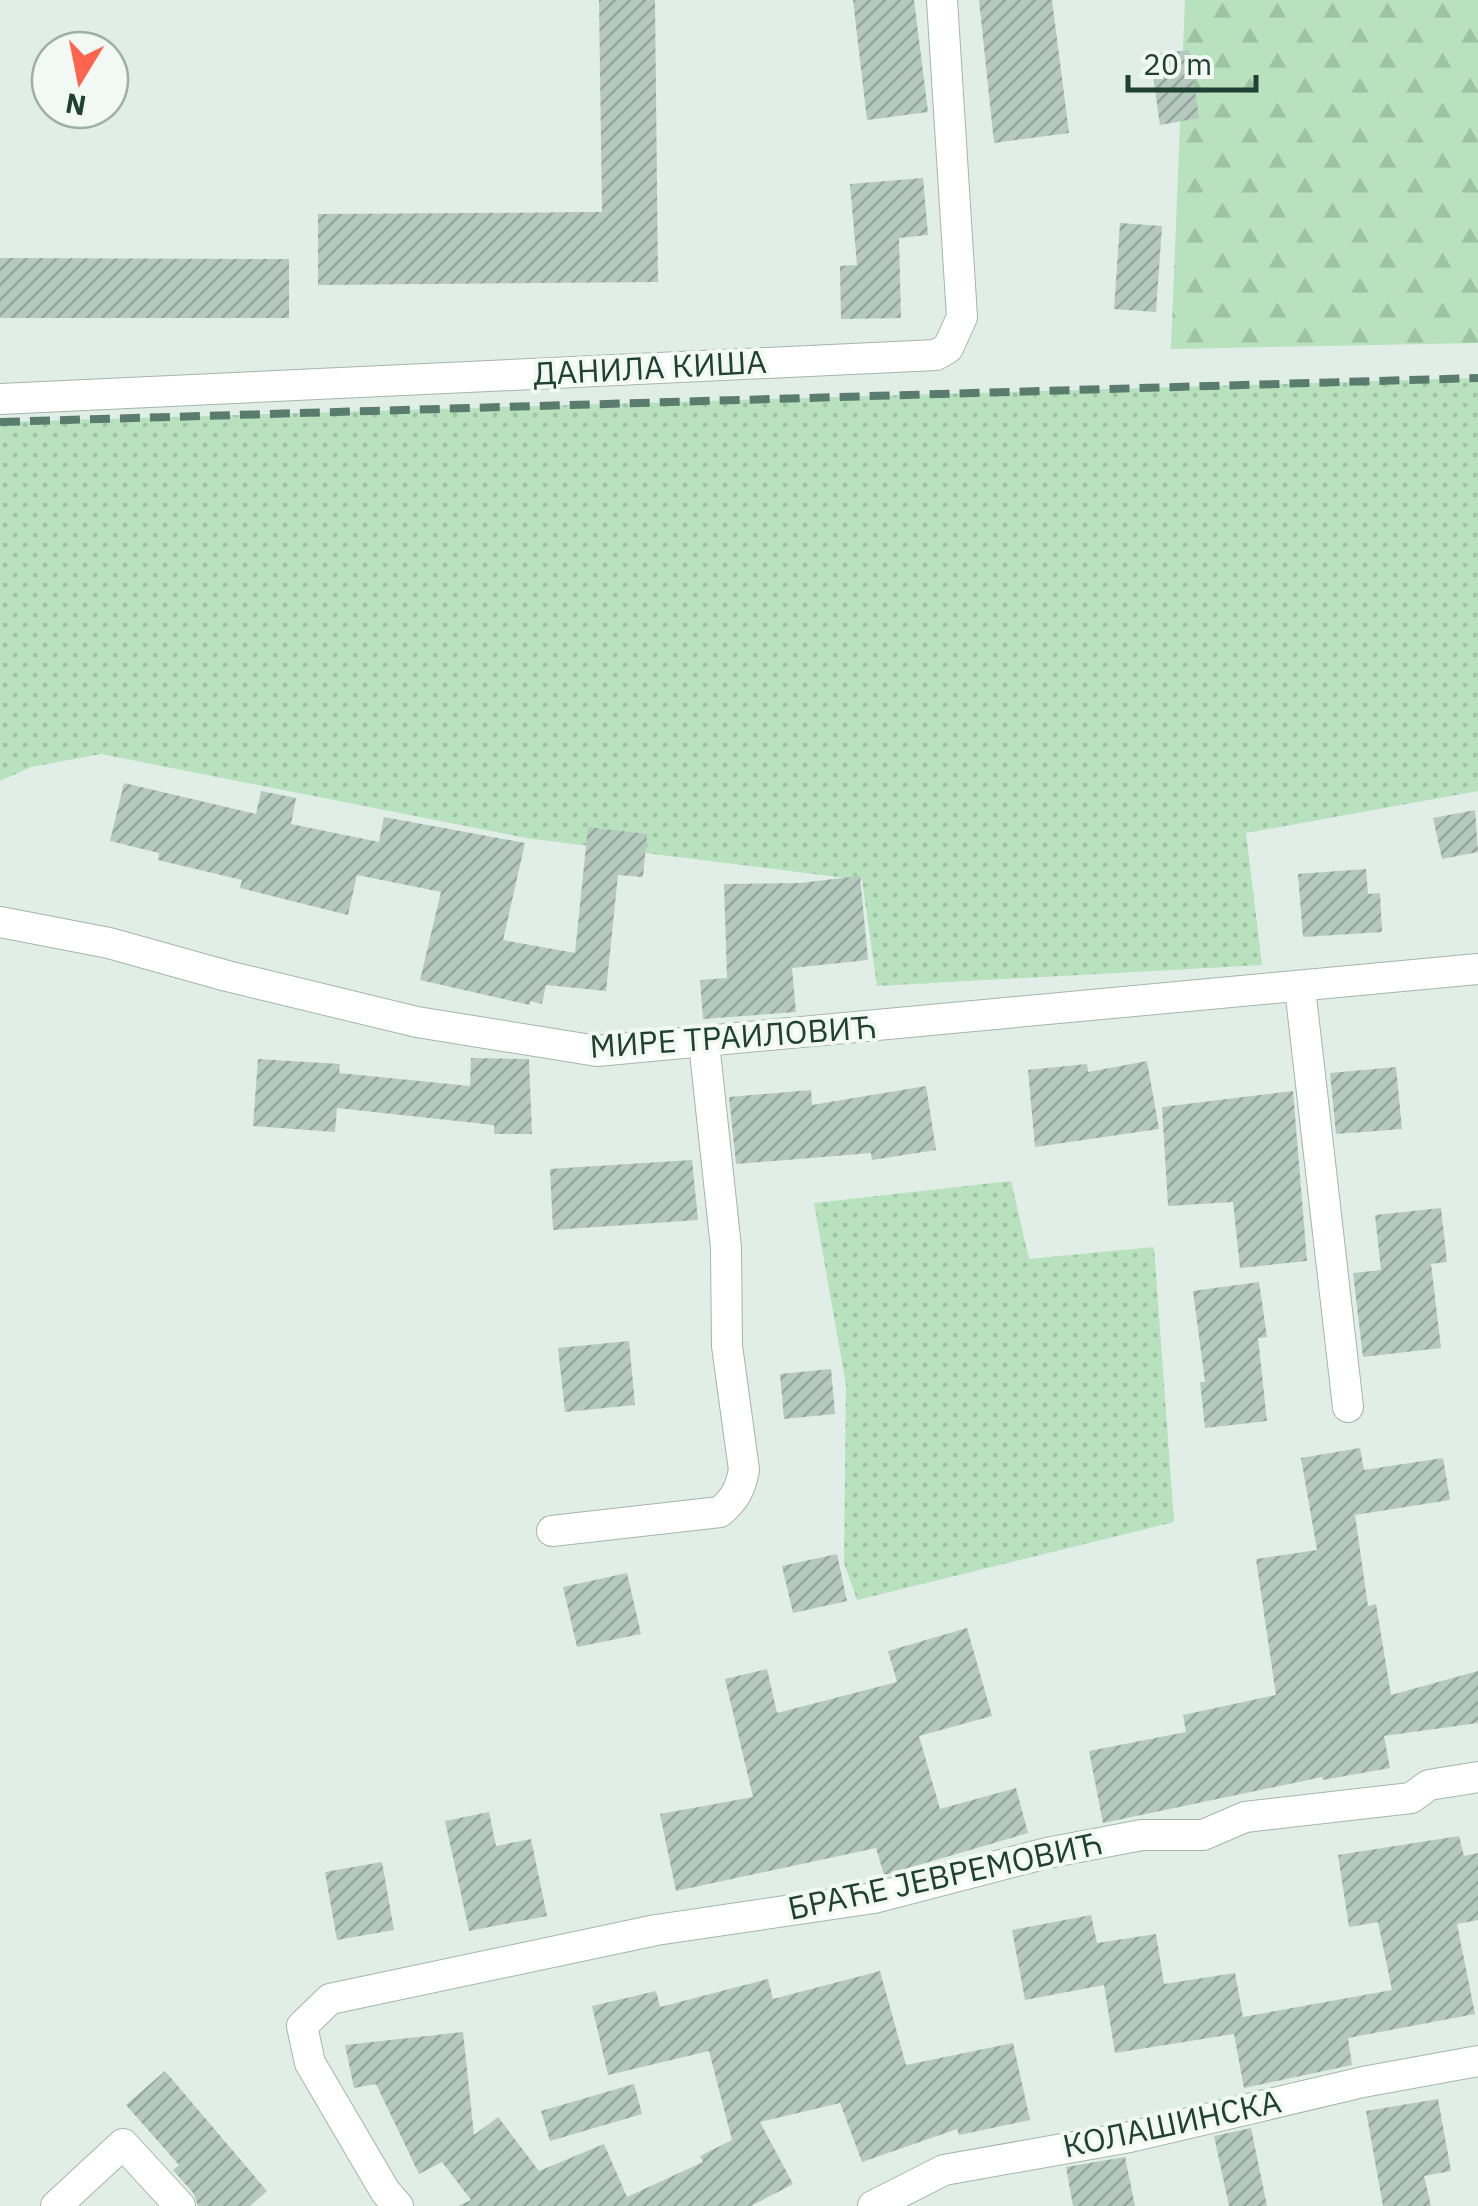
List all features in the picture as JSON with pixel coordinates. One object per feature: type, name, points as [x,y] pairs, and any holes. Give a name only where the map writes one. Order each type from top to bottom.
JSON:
[{"type":"street","name":"ДАНИЛА КИША","points":[[0,399],[936,355],[948,348],[962,317],[942,0]]},
{"type":"street","name":"МИРЕ ТРАИЛОВИЋ","points":[[0,922],[108,943],[417,1022],[597,1052],[1478,969]]},
{"type":"street","points":[[1300,988],[1348,1407]]},
{"type":"street","points":[[552,1531],[720,1512],[734,1500],[740,1487],[744,1470],[727,1346],[726,1248],[704,1043]]},
{"type":"street","name":"БРАЋЕ ЈЕВРЕМОВИЋ","points":[[398,2206],[385,2191],[310,2063],[302,2026],[330,1999],[637,1934],[874,1898],[1046,1853],[1142,1835],[1203,1835],[1246,1817],[1410,1798],[1429,1785],[1478,1777]]},
{"type":"street","name":"КОЛАШИНСКА","points":[[873,2206],[944,2170],[1130,2137],[1363,2082],[1478,2062]]},
{"type":"street","points":[[56,2206],[123,2144],[180,2206]]},
{"type":"green space","points":[[1185,0],[1478,0],[1478,343],[1171,349]]},
{"type":"green space","points":[[1478,378],[1478,791],[1246,833],[1262,965],[877,986],[862,880],[526,838],[101,754],[31,767],[0,781],[0,422]]},
{"type":"green space","points":[[1011,1181],[1029,1259],[1154,1247],[1174,1522],[857,1600],[844,1563],[846,1385],[814,1203]]},
{"type":"building","points":[[599,0],[655,0],[658,282],[318,285],[318,214],[602,212]]},
{"type":"building","points":[[853,0],[914,0],[928,112],[867,120]]},
{"type":"building","points":[[979,0],[1052,0],[1069,133],[994,143]]},
{"type":"building","points":[[1189,50],[1199,118],[1160,125],[1150,55]]},
{"type":"building","points":[[923,178],[928,235],[899,238],[901,318],[841,319],[840,266],[857,265],[850,184]]},
{"type":"building","points":[[1120,223],[1162,226],[1156,312],[1114,309]]},
{"type":"building","points":[[0,258],[289,259],[289,318],[0,318]]},
{"type":"building","points":[[124,783],[256,814],[261,791],[296,798],[291,824],[379,842],[384,817],[525,843],[503,940],[575,953],[588,827],[647,834],[643,877],[618,875],[606,991],[546,985],[542,1004],[530,1001],[530,1005],[420,980],[441,892],[357,875],[348,915],[240,888],[242,880],[158,860],[159,853],[110,841]]},
{"type":"building","points":[[1475,810],[1478,852],[1442,859],[1433,818]]},
{"type":"building","points":[[1366,869],[1368,894],[1380,893],[1382,932],[1303,937],[1298,874]]},
{"type":"building","points":[[860,876],[868,960],[792,968],[796,1012],[703,1019],[700,980],[727,978],[724,884],[800,883]]},
{"type":"building","points":[[471,1058],[529,1059],[532,1134],[494,1134],[494,1125],[337,1108],[335,1132],[253,1126],[258,1059],[340,1064],[339,1073],[470,1086]]},
{"type":"building","points":[[1147,1061],[1159,1129],[1035,1147],[1028,1070],[1087,1064],[1088,1072]]},
{"type":"building","points":[[1396,1067],[1402,1129],[1336,1134],[1330,1073]]},
{"type":"building","points":[[926,1086],[936,1150],[872,1160],[871,1153],[736,1164],[729,1097],[811,1090],[812,1105]]},
{"type":"building","points":[[1293,1091],[1307,1261],[1240,1268],[1233,1202],[1168,1206],[1162,1107]]},
{"type":"building","points":[[692,1160],[698,1220],[553,1230],[550,1169]]},
{"type":"building","points":[[1441,1208],[1447,1262],[1431,1264],[1441,1348],[1363,1357],[1353,1273],[1381,1270],[1375,1215]]},
{"type":"building","points":[[1259,1282],[1267,1337],[1258,1338],[1267,1421],[1205,1428],[1200,1382],[1205,1382],[1193,1291]]},
{"type":"building","points":[[629,1341],[635,1405],[565,1412],[558,1348]]},
{"type":"building","points":[[831,1369],[835,1414],[784,1419],[780,1374]]},
{"type":"building","points":[[1360,1448],[1364,1470],[1443,1458],[1450,1500],[1355,1515],[1368,1606],[1376,1604],[1391,1695],[1478,1671],[1478,1723],[1384,1736],[1390,1768],[1323,1780],[1322,1777],[1103,1823],[1089,1751],[1186,1732],[1183,1715],[1276,1695],[1256,1559],[1317,1550],[1301,1458]]},
{"type":"building","points":[[837,1554],[847,1601],[793,1613],[782,1566]]},
{"type":"building","points":[[627,1573],[641,1634],[577,1647],[563,1587]]},
{"type":"building","points":[[967,1628],[992,1716],[919,1736],[940,1809],[1016,1788],[1028,1833],[884,1875],[876,1848],[676,1891],[660,1814],[753,1797],[725,1679],[767,1669],[777,1713],[897,1682],[888,1651]]},
{"type":"building","points":[[489,1812],[496,1846],[531,1839],[547,1916],[469,1931],[445,1821]]},
{"type":"building","points":[[1459,1836],[1464,1856],[1478,1853],[1478,1920],[1457,1924],[1475,2014],[1348,2038],[1352,2065],[1244,2088],[1234,2034],[1115,2053],[1104,1985],[1025,2000],[1012,1930],[1091,1915],[1097,1943],[1156,1934],[1164,1984],[1235,1973],[1243,2017],[1392,1990],[1378,1922],[1349,1927],[1338,1855]]},
{"type":"building","points":[[382,1862],[394,1930],[337,1940],[325,1872]]},
{"type":"building","points":[[880,1971],[906,2065],[1013,2043],[1030,2120],[959,2135],[957,2129],[862,2162],[840,2103],[760,2122],[793,2184],[751,2206],[458,2206],[471,2200],[442,2162],[419,2174],[376,2084],[354,2088],[345,2045],[463,2032],[474,2135],[498,2117],[539,2171],[604,2144],[627,2197],[703,2162],[700,2156],[732,2140],[709,2051],[608,2075],[592,2006],[656,1991],[660,2007],[768,1979],[773,1999]]},
{"type":"building","points":[[165,2071],[267,2191],[250,2206],[198,2206],[194,2194],[173,2170],[179,2165],[126,2105]]},
{"type":"building","points":[[634,2084],[642,2114],[550,2141],[541,2111]]},
{"type":"building","points":[[1438,2099],[1451,2171],[1424,2176],[1431,2206],[1383,2206],[1366,2111]]},
{"type":"building","points":[[1251,2128],[1267,2206],[1229,2206],[1214,2136]]},
{"type":"building","points":[[1125,2157],[1135,2206],[1073,2206],[1066,2167]]},
{"type":"railway","points":[[0,422],[1478,378]]}]
